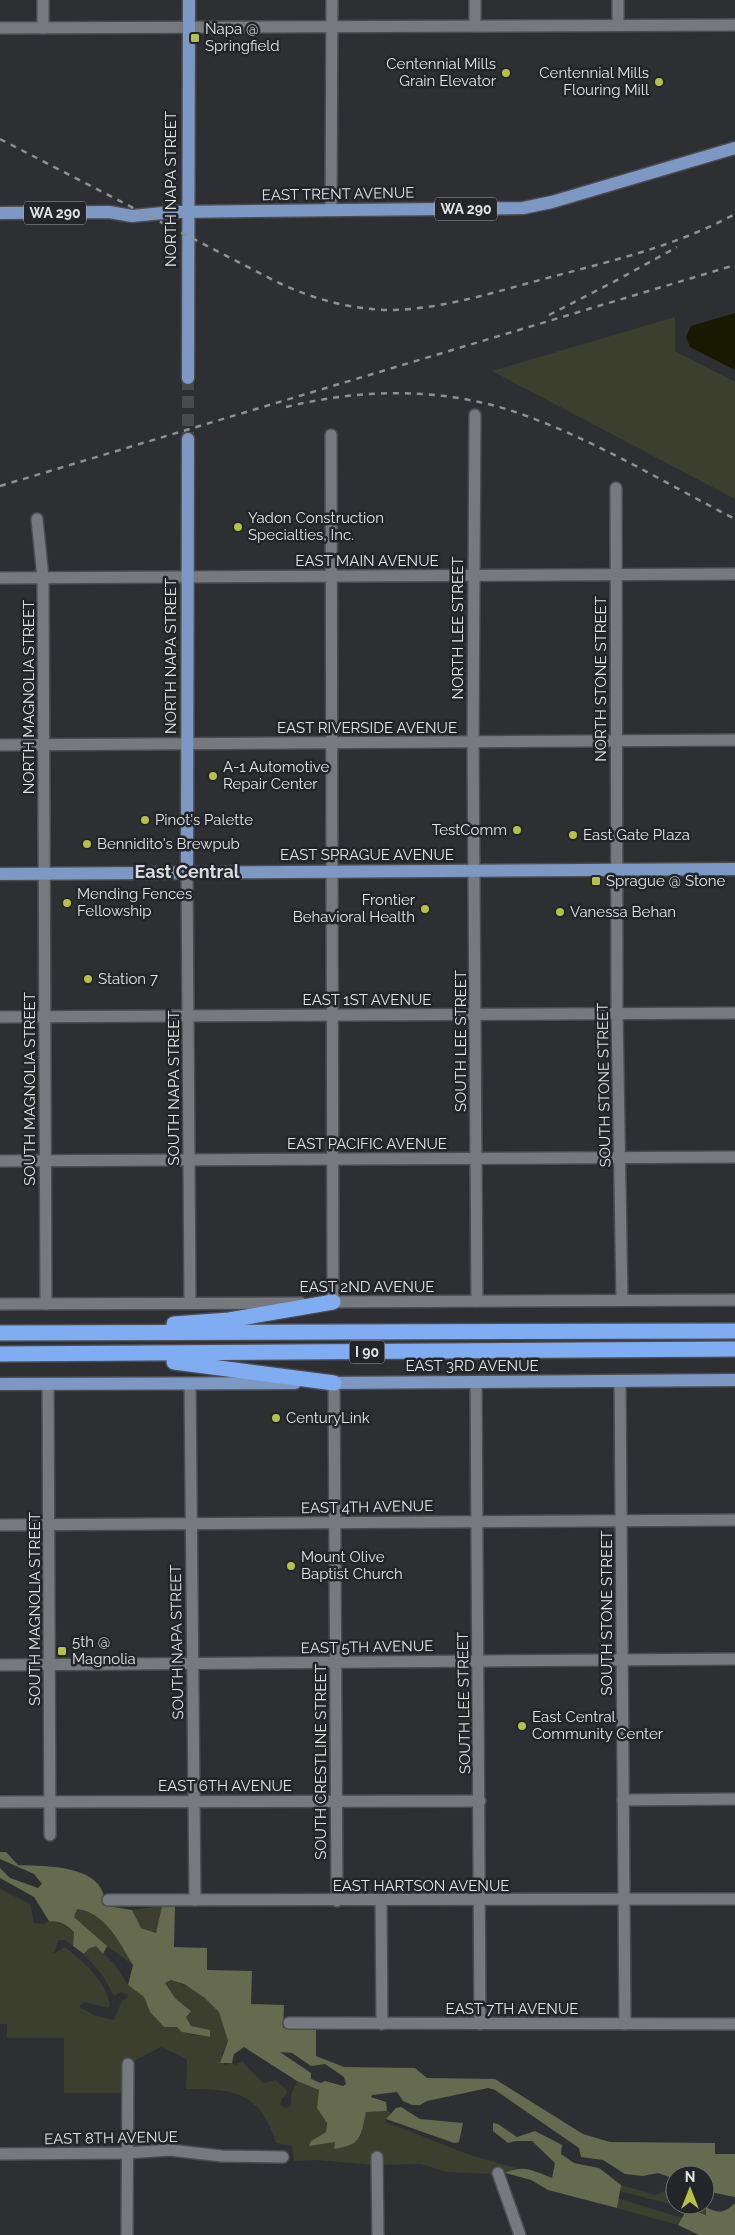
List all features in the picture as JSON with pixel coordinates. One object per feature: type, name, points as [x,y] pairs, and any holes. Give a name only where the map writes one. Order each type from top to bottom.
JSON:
[{"type":"highway","points":[[132,1333],[167,1325],[229,1320],[333,1302]]},
{"type":"highway","name":"I 90","points":[[0,1333],[735,1331]]},
{"type":"highway","name":"I 90","points":[[0,1354],[120,1355],[735,1349]]},
{"type":"highway","points":[[120,1355],[334,1383]]},
{"type":"main road","name":"NORTH NAPA STREET","points":[[188,378],[189,0]]},
{"type":"main road","name":"EAST TRENT AVENUE","points":[[0,213],[109,212],[132,216],[173,212],[523,208],[552,202],[735,148]]},
{"type":"main road","name":"NORTH NAPA STREET","points":[[188,439],[188,873]]},
{"type":"main road","name":"EAST SPRAGUE AVENUE","points":[[0,874],[735,869]]},
{"type":"main road","name":"EAST 3RD AVENUE","points":[[0,1384],[735,1380]]},
{"type":"street","points":[[43,0],[43,28]]},
{"type":"street","points":[[331,210],[332,0]]},
{"type":"street","points":[[474,25],[475,0]]},
{"type":"street","points":[[618,0],[618,25]]},
{"type":"street","points":[[0,28],[735,24]]},
{"type":"street","name":"NORTH LEE STREET","points":[[475,415],[473,575],[475,871]]},
{"type":"street","points":[[331,435],[330,743],[333,1302]]},
{"type":"street","name":"NORTH STONE STREET","points":[[616,488],[616,870]]},
{"type":"street","name":"NORTH MAGNOLIA STREET","points":[[37,520],[44,578],[45,874]]},
{"type":"street","name":"EAST MAIN AVENUE","points":[[0,578],[187,578],[616,573],[735,574]]},
{"type":"street","name":"EAST RIVERSIDE AVENUE","points":[[0,745],[735,740]]},
{"type":"street","name":"SOUTH STONE STREET","points":[[616,870],[622,1300]]},
{"type":"street","name":"SOUTH LEE STREET","points":[[475,871],[477,1301]]},
{"type":"street","name":"SOUTH NAPA STREET","points":[[188,873],[190,1303]]},
{"type":"street","name":"SOUTH MAGNOLIA STREET","points":[[45,874],[46,1304]]},
{"type":"street","name":"EAST 1ST AVENUE","points":[[0,1017],[617,1012],[735,1013]]},
{"type":"street","name":"EAST PACIFIC AVENUE","points":[[0,1161],[735,1157]]},
{"type":"street","name":"EAST 2ND AVENUE","points":[[0,1304],[735,1300]]},
{"type":"street","name":"SOUTH STONE STREET","points":[[620,1381],[625,2024]]},
{"type":"street","name":"SOUTH LEE STREET","points":[[476,1382],[481,1901],[480,2024]]},
{"type":"street","name":"SOUTH CRESTLINE STREET","points":[[334,1383],[336,1901]]},
{"type":"street","name":"SOUTH MAGNOLIA STREET","points":[[48,1384],[50,1835]]},
{"type":"street","name":"SOUTH NAPA STREET","points":[[190,1384],[193,1663],[192,1800],[195,1900]]},
{"type":"street","name":"EAST 4TH AVENUE","points":[[0,1525],[735,1520]]},
{"type":"street","name":"EAST 5TH AVENUE","points":[[0,1665],[735,1658]]},
{"type":"street","points":[[623,1800],[735,1799]]},
{"type":"street","name":"EAST 6TH AVENUE","points":[[0,1802],[192,1800],[480,1801]]},
{"type":"street","name":"EAST HARTSON AVENUE","points":[[108,1900],[623,1901],[735,1899]]},
{"type":"street","points":[[381,1901],[382,2024]]},
{"type":"street","name":"EAST 7TH AVENUE","points":[[289,2023],[735,2024]]},
{"type":"street","points":[[127,2235],[128,2064]]},
{"type":"street","name":"EAST 8TH AVENUE","points":[[0,2154],[127,2153],[169,2150],[222,2156],[283,2157]]},
{"type":"street","points":[[378,2157],[378,2235]]},
{"type":"street","points":[[498,2173],[520,2235]]},
{"type":"shaded area","points":[[735,313],[735,370],[690,347],[686,337],[691,326]]},
{"type":"shaded area","points":[[675,317],[675,351],[735,382],[735,499],[492,371]]},
{"type":"shaded area","points":[[0,1852],[6,1852],[18,1865],[49,1866],[82,1873],[98,1884],[103,1892],[107,1906],[132,1910],[141,1928],[156,1933],[162,1906],[175,1906],[174,1947],[207,1948],[207,1970],[252,1971],[251,2004],[284,2005],[283,2028],[316,2029],[316,2056],[344,2067],[415,2068],[427,2078],[495,2079],[583,2134],[610,2142],[715,2143],[715,2154],[735,2154],[735,2197],[715,2193],[715,2165],[665,2165],[665,2175],[658,2173],[643,2176],[625,2174],[603,2160],[581,2157],[579,2148],[495,2090],[488,2088],[427,2101],[420,2105],[412,2105],[403,2101],[397,2092],[372,2095],[371,2097],[386,2102],[387,2111],[366,2112],[361,2134],[355,2142],[334,2149],[335,2142],[309,2146],[311,2141],[326,2132],[327,2123],[317,2108],[319,2090],[297,2081],[244,2047],[234,2054],[232,2063],[220,2063],[228,2041],[219,2012],[205,1998],[184,1984],[171,1980],[165,1983],[175,1998],[191,2011],[186,2017],[191,2026],[210,2030],[210,2037],[182,2032],[177,2027],[164,2027],[150,2012],[144,1997],[128,1985],[133,1965],[117,1938],[104,1922],[96,1916],[77,1909],[74,1917],[107,1946],[103,1954],[96,1946],[88,1949],[84,1954],[73,1946],[74,1932],[63,1924],[49,1921],[34,1897],[0,1878],[0,1868],[10,1878],[38,1888],[42,1884],[34,1874],[0,1859]],"holes":[[[280,2052],[292,2053],[311,2066],[325,2064],[344,2077],[346,2084],[343,2086],[325,2081],[321,2083],[311,2079],[311,2073]]]},
{"type":"shaded area","points":[[0,1889],[30,1904],[34,1923],[45,1924],[49,1921],[59,1921],[74,1932],[73,1946],[65,1940],[59,1940],[53,1954],[65,1947],[79,1959],[99,1979],[110,2005],[108,2008],[84,2002],[79,2007],[96,2016],[114,2020],[122,2001],[128,1997],[127,1994],[121,1992],[114,1996],[103,1976],[84,1954],[88,1949],[96,1946],[116,1966],[128,1985],[144,1997],[150,2012],[164,2027],[177,2027],[192,2035],[210,2036],[209,2030],[191,2026],[186,2017],[191,2010],[175,1998],[165,1983],[171,1980],[199,1993],[212,2003],[220,2014],[228,2041],[222,2054],[224,2065],[232,2063],[235,2065],[242,2061],[263,2083],[275,2080],[286,2089],[287,2094],[282,2098],[280,2105],[286,2108],[291,2106],[291,2095],[297,2081],[320,2090],[317,2108],[327,2123],[326,2132],[311,2141],[335,2142],[334,2149],[360,2138],[366,2112],[387,2111],[392,2113],[386,2119],[386,2122],[470,2155],[516,2168],[505,2173],[492,2174],[447,2172],[420,2164],[374,2165],[317,2160],[294,2161],[292,2146],[276,2143],[270,2126],[262,2113],[253,2104],[243,2097],[232,2093],[218,2090],[186,2089],[187,2059],[161,2047],[134,2061],[121,2061],[121,2084],[125,2093],[64,2093],[64,2038],[7,2038],[7,2024],[0,2024]]},
{"type":"shaded area","points":[[162,1906],[157,1933],[141,1928],[132,1910]]},
{"type":"shaded area","points":[[77,1909],[96,1916],[104,1922],[117,1938],[133,1965],[107,1946],[74,1917]]},
{"type":"shaded area","points":[[401,2107],[420,2119],[463,2123],[459,2142],[454,2143],[386,2119],[396,2108]]},
{"type":"shaded area","points":[[493,2123],[498,2124],[517,2137],[535,2131],[562,2145],[561,2154],[574,2163],[599,2168],[621,2185],[617,2208],[548,2190],[531,2180],[505,2173],[511,2170],[523,2169],[552,2178],[555,2163],[532,2141],[508,2143],[493,2131]]},
{"type":"shaded area","points":[[621,2185],[655,2195],[665,2191],[665,2202],[619,2191]]},
{"type":"shaded area","points":[[617,2198],[665,2213],[665,2215],[682,2218],[678,2225],[617,2208]]},
{"type":"shaded area","points":[[735,2203],[735,2235],[699,2235],[678,2225],[684,2215],[715,2215],[715,2211],[725,2211]]},
{"type":"tunnel","points":[[188,378],[188,439]]},
{"type":"railway","points":[[0,139],[279,283],[305,294],[359,308],[407,309],[446,304],[484,295],[663,245],[710,227],[733,215]]},
{"type":"railway","points":[[549,315],[677,247]]},
{"type":"railway","points":[[0,486],[735,265]]},
{"type":"railway","points":[[286,407],[345,396],[404,393],[434,395],[492,405],[549,424],[576,436],[735,519]]},
{"type":"place","name":"Napa @ Springfield","points":[[195,38]]},
{"type":"place","name":"Centennial Mills Grain Elevator","points":[[506,73]]},
{"type":"place","name":"Centennial Mills Flouring Mill","points":[[659,82]]},
{"type":"place","name":"Yadon Construction Specialties, Inc.","points":[[238,527]]},
{"type":"place","name":"A-1 Automotive Repair Center","points":[[213,776]]},
{"type":"place","name":"Pinot's Palette","points":[[145,820]]},
{"type":"place","name":"TestComm","points":[[517,830]]},
{"type":"place","name":"East Gate Plaza","points":[[573,835]]},
{"type":"place","name":"Bennidito's Brewpub","points":[[87,844]]},
{"type":"place","name":"Sprague @ Stone","points":[[596,881]]},
{"type":"place","name":"Mending Fences Fellowship","points":[[67,903]]},
{"type":"place","name":"Frontier Behavioral Health","points":[[425,909]]},
{"type":"place","name":"Vanessa Behan","points":[[560,912]]},
{"type":"place","name":"Station 7","points":[[88,979]]},
{"type":"place","name":"CenturyLink","points":[[276,1418]]},
{"type":"place","name":"Mount Olive Baptist Church","points":[[291,1566]]},
{"type":"place","name":"5th @ Magnolia","points":[[62,1651]]},
{"type":"place","name":"East Central Community Center","points":[[522,1726]]},
{"type":"district","name":"East Central","points":[[187,872]]}]
